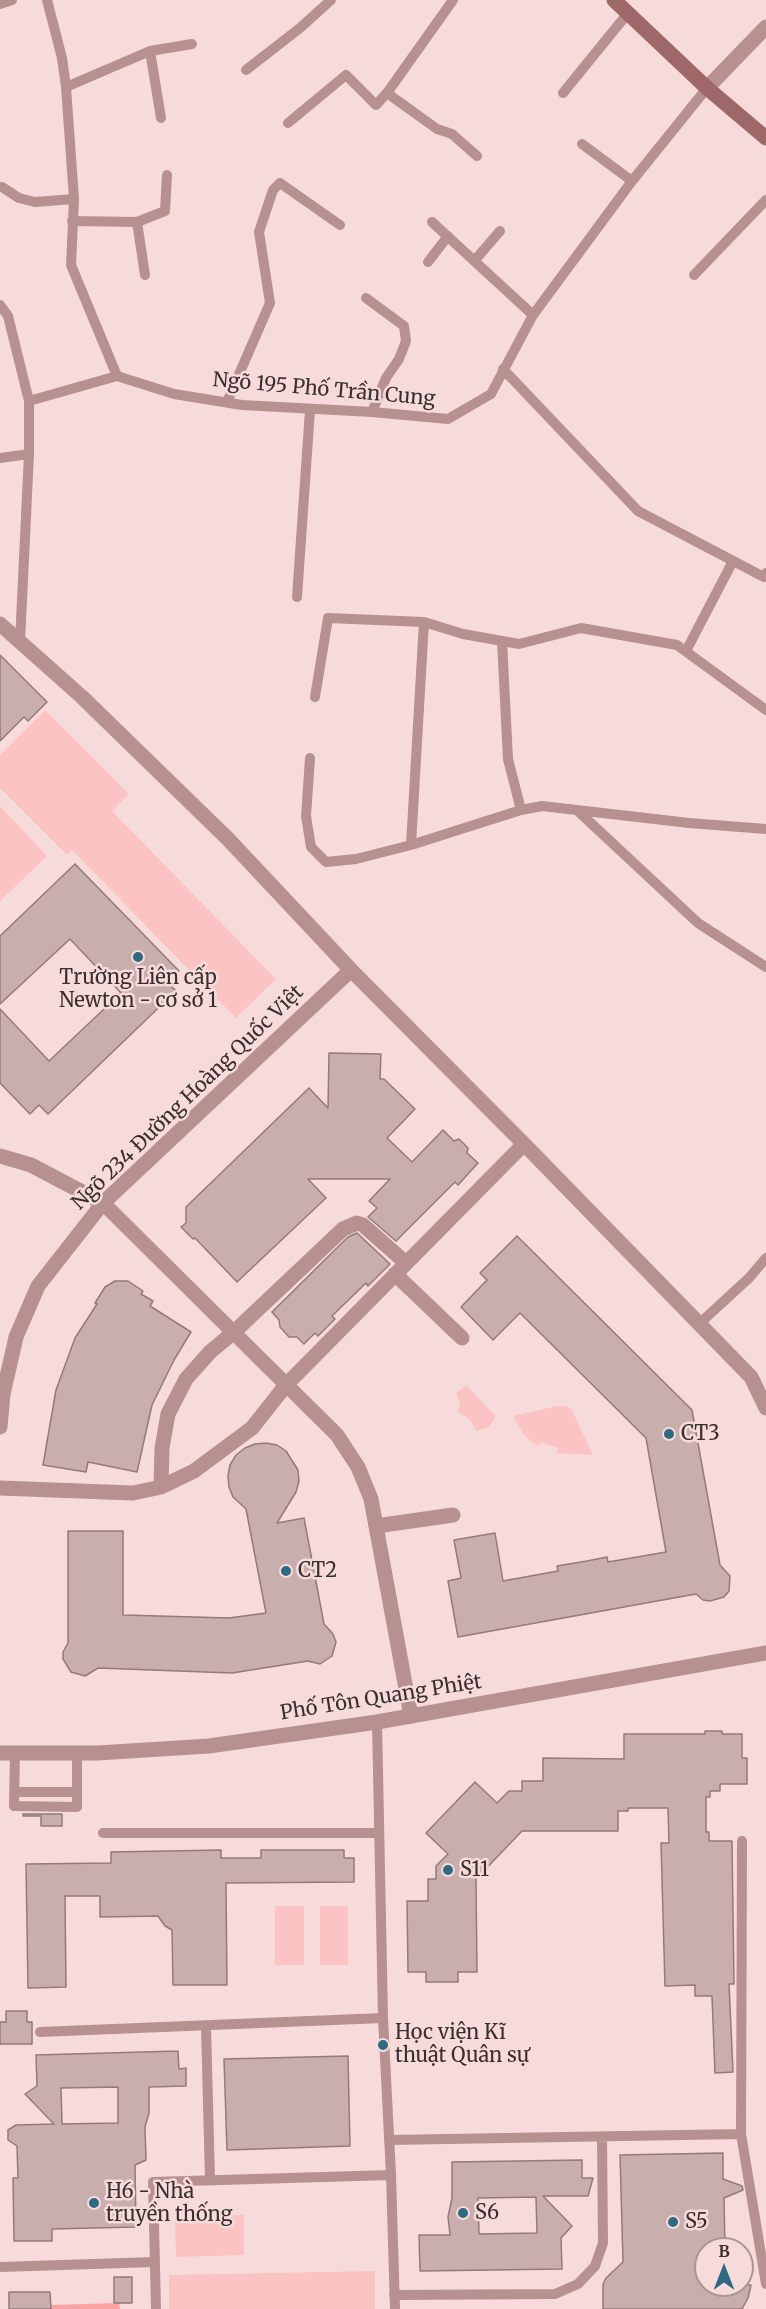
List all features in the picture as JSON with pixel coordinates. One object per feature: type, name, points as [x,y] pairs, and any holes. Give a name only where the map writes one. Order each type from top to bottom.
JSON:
[{"type":"main road","points":[[614,0],[707,88],[766,138]]},
{"type":"street","points":[[707,88],[766,27]]},
{"type":"street","points":[[0,624],[82,697],[228,839],[351,970],[751,1377],[766,1408]]},
{"type":"street","name":"Ngõ 234 Đường Hoàng Quốc Việt","points":[[0,1427],[3,1394],[16,1337],[38,1286],[104,1203],[351,970]]},
{"type":"street","points":[[0,1488],[133,1493],[161,1487],[194,1471],[252,1428],[286,1385],[524,1144]]},
{"type":"street","points":[[0,1156],[31,1165],[104,1203],[337,1435],[358,1467],[371,1499],[411,1716]]},
{"type":"street","points":[[161,1487],[162,1448],[168,1414],[186,1379],[210,1352],[349,1225],[357,1223],[363,1225],[406,1263]]},
{"type":"street","points":[[395,1274],[462,1338]]},
{"type":"street","points":[[376,1526],[453,1515]]},
{"type":"street","name":"Phố Tôn Quang Phiệt","points":[[7,1753],[77,1753],[209,1746],[377,1722],[766,1653]]},
{"type":"lane","points":[[0,4],[12,0]]},
{"type":"lane","points":[[29,401],[117,376],[71,265],[74,199],[66,87],[62,58],[47,0]]},
{"type":"lane","points":[[246,70],[300,28],[331,0]]},
{"type":"lane","points":[[288,123],[346,75],[376,105],[453,0]]},
{"type":"lane","points":[[563,93],[628,13]]},
{"type":"lane","points":[[66,87],[150,51],[192,44]]},
{"type":"lane","points":[[150,51],[162,118]]},
{"type":"lane","name":"Ngõ 195 Phố Trần Cung","points":[[117,376],[174,394],[227,402],[448,419],[491,394],[533,315],[632,181],[707,88]]},
{"type":"lane","points":[[387,93],[437,129],[452,134],[477,156]]},
{"type":"lane","points":[[582,144],[632,181]]},
{"type":"lane","points":[[72,221],[137,222],[165,211],[166,176]]},
{"type":"lane","points":[[227,402],[270,303],[259,232],[273,190],[280,183],[340,225]]},
{"type":"lane","points":[[2,187],[19,198],[35,202],[74,199]]},
{"type":"lane","points":[[694,274],[766,200]]},
{"type":"lane","points":[[137,222],[145,274]]},
{"type":"lane","points":[[432,222],[533,315]]},
{"type":"lane","points":[[475,260],[500,231]]},
{"type":"lane","points":[[428,261],[448,236]]},
{"type":"lane","points":[[366,298],[404,326],[406,341],[399,359],[386,378],[372,412]]},
{"type":"lane","points":[[0,305],[9,316],[29,401],[29,454],[20,642]]},
{"type":"lane","points":[[503,369],[638,511],[764,577],[766,573]]},
{"type":"lane","points":[[297,597],[310,410]]},
{"type":"lane","points":[[0,458],[29,454]]},
{"type":"lane","points":[[686,651],[733,561]]},
{"type":"lane","points":[[315,697],[328,618],[424,622],[463,634],[519,644],[581,628],[677,645],[766,710]]},
{"type":"lane","points":[[411,845],[424,622]]},
{"type":"lane","points":[[502,641],[508,759],[521,810]]},
{"type":"lane","points":[[310,758],[306,816],[311,847],[326,862],[356,859],[411,845],[521,810],[542,806],[579,812],[766,829]]},
{"type":"lane","points":[[579,812],[699,923],[766,967]]},
{"type":"lane","points":[[699,1323],[749,1278],[766,1258]]},
{"type":"lane","points":[[377,1722],[383,2018],[391,2175],[394,2309]]},
{"type":"lane","points":[[7,1753],[14,1792],[14,1806],[77,1807],[77,1753]]},
{"type":"lane","points":[[104,1833],[379,1833]]},
{"type":"lane","points":[[742,1841],[741,2134],[766,2284]]},
{"type":"lane","points":[[40,2032],[383,2018]]},
{"type":"lane","points":[[206,2026],[210,2180]]},
{"type":"lane","points":[[389,2140],[741,2134]]},
{"type":"lane","points":[[394,2295],[555,2294],[578,2284],[595,2266],[603,2243],[603,2137]]},
{"type":"lane","points":[[156,2309],[153,2181],[391,2175]]},
{"type":"lane","points":[[0,2267],[155,2262]]},
{"type":"shaded area","points":[[45,710],[129,794],[112,811],[276,979],[236,1018],[72,850],[67,855],[0,788],[0,755]]},
{"type":"shaded area","points":[[0,806],[47,856],[0,901]]},
{"type":"shaded area","points":[[466,1385],[496,1416],[489,1427],[477,1431],[469,1419],[458,1412],[460,1403],[456,1393]]},
{"type":"shaded area","points":[[566,1406],[572,1410],[593,1455],[557,1453],[557,1448],[541,1442],[538,1446],[524,1435],[513,1416]]},
{"type":"shaded area","points":[[275,1906],[304,1906],[304,1965],[275,1965]]},
{"type":"shaded area","points":[[320,1906],[348,1906],[348,1965],[320,1965]]},
{"type":"shaded area","points":[[244,2215],[244,2255],[176,2257],[175,2217]]},
{"type":"shaded area","points":[[375,2271],[375,2309],[169,2309],[169,2275]]},
{"type":"shaded area","points":[[119,2303],[120,2309],[51,2309],[51,2305]]},
{"type":"building","points":[[0,655],[47,702],[28,721],[24,717],[0,741]]},
{"type":"building","points":[[75,864],[179,971],[167,982],[176,991],[48,1114],[39,1105],[30,1114],[0,1083],[0,1009],[49,1061],[121,993],[70,939],[0,1004],[0,936]]},
{"type":"building","points":[[329,1053],[381,1054],[380,1079],[384,1079],[415,1109],[387,1138],[412,1162],[443,1130],[454,1141],[459,1139],[468,1148],[467,1153],[478,1163],[458,1185],[455,1182],[396,1241],[368,1217],[377,1208],[369,1201],[390,1179],[308,1179],[326,1198],[237,1282],[195,1238],[193,1239],[181,1227],[186,1223],[186,1207],[309,1088],[328,1108]]},
{"type":"building","points":[[357,1233],[390,1264],[368,1286],[366,1283],[332,1316],[335,1319],[318,1336],[315,1333],[304,1344],[297,1337],[289,1337],[280,1327],[279,1320],[272,1312],[348,1237]]},
{"type":"building","name":"CT3","points":[[517,1236],[692,1410],[720,1565],[730,1576],[729,1591],[724,1597],[710,1601],[703,1600],[696,1594],[458,1637],[448,1581],[461,1578],[454,1540],[495,1533],[503,1581],[558,1571],[557,1566],[607,1557],[608,1562],[666,1552],[646,1438],[520,1313],[493,1340],[461,1307],[487,1280],[480,1273]]},
{"type":"building","points":[[115,1281],[128,1281],[143,1291],[141,1294],[153,1301],[150,1306],[191,1332],[174,1360],[152,1405],[137,1472],[88,1462],[86,1472],[43,1465],[56,1390],[75,1338],[105,1287]]},
{"type":"building","name":"CT2","points":[[255,1444],[277,1445],[286,1451],[298,1470],[299,1481],[296,1492],[277,1523],[304,1518],[324,1624],[333,1634],[336,1642],[332,1656],[320,1664],[308,1661],[232,1673],[98,1668],[85,1676],[71,1672],[63,1659],[63,1652],[68,1643],[68,1531],[123,1531],[123,1615],[229,1618],[266,1613],[246,1509],[233,1497],[228,1476],[230,1465],[236,1455]]},
{"type":"building","points":[[705,1731],[742,1734],[742,1758],[747,1758],[747,1784],[720,1784],[720,1791],[710,1791],[710,1797],[706,1797],[706,1832],[709,1832],[709,1841],[732,1841],[734,1984],[729,1984],[733,2072],[715,2073],[712,1996],[695,1996],[695,1985],[665,1986],[661,1843],[669,1843],[668,1808],[628,1808],[628,1811],[618,1811],[618,1831],[522,1831],[476,1879],[477,1972],[458,1972],[458,1982],[426,1982],[426,1972],[408,1972],[407,1901],[428,1901],[428,1879],[436,1879],[436,1866],[448,1854],[426,1833],[475,1782],[497,1803],[509,1791],[522,1791],[522,1781],[543,1781],[543,1758],[624,1759],[624,1734],[705,1734]]},
{"type":"building","points":[[23,1814],[62,1814],[62,1826],[41,1826],[41,1816],[23,1816]]},
{"type":"building","points":[[221,1850],[221,1858],[261,1858],[261,1850],[344,1850],[344,1858],[354,1858],[354,1882],[226,1883],[227,1985],[173,1985],[172,1930],[165,1926],[158,1916],[100,1917],[100,1896],[65,1896],[66,1987],[28,1988],[26,1864],[111,1863],[111,1852]]},
{"type":"building","points":[[6,2011],[27,2011],[27,2022],[32,2022],[32,2044],[0,2044],[0,2022],[6,2022]]},
{"type":"building","points":[[178,2051],[179,2069],[186,2068],[186,2086],[149,2087],[149,2113],[145,2127],[146,2160],[135,2165],[136,2227],[52,2229],[52,2241],[14,2241],[13,2178],[18,2178],[17,2146],[8,2140],[8,2130],[16,2125],[54,2124],[25,2094],[37,2086],[36,2055]],"holes":[[[118,2087],[118,2123],[62,2124],[61,2088]]]},
{"type":"building","points":[[348,2056],[350,2146],[227,2150],[224,2059]]},
{"type":"building","name":"S5","points":[[723,2153],[723,2179],[742,2186],[743,2190],[724,2198],[725,2237],[694,2237],[694,2297],[748,2297],[742,2309],[603,2309],[603,2284],[606,2278],[623,2262],[620,2155]]},
{"type":"building","name":"S6","points":[[582,2160],[582,2178],[593,2178],[588,2196],[543,2196],[572,2226],[561,2238],[562,2269],[420,2271],[419,2235],[450,2235],[448,2217],[452,2198],[452,2162]],"holes":[[[536,2197],[537,2233],[479,2234],[478,2198]]]},
{"type":"building","points":[[114,2277],[132,2277],[132,2303],[114,2303]]},
{"type":"building","points":[[9,2292],[50,2292],[51,2309],[9,2309]]},
{"type":"place","name":"Trường Liên cấp Newton - cơ sở 1","points":[[138,957]]},
{"type":"place","name":"CT3","points":[[669,1434]]},
{"type":"place","name":"CT2","points":[[286,1571]]},
{"type":"place","name":"S11","points":[[448,1870]]},
{"type":"place","name":"Học viện Kĩ thuật Quân sự","points":[[383,2045]]},
{"type":"place","name":"H6 - Nhà truyền thống","points":[[94,2203]]},
{"type":"place","name":"S6","points":[[463,2213]]},
{"type":"place","name":"S5","points":[[673,2222]]}]
